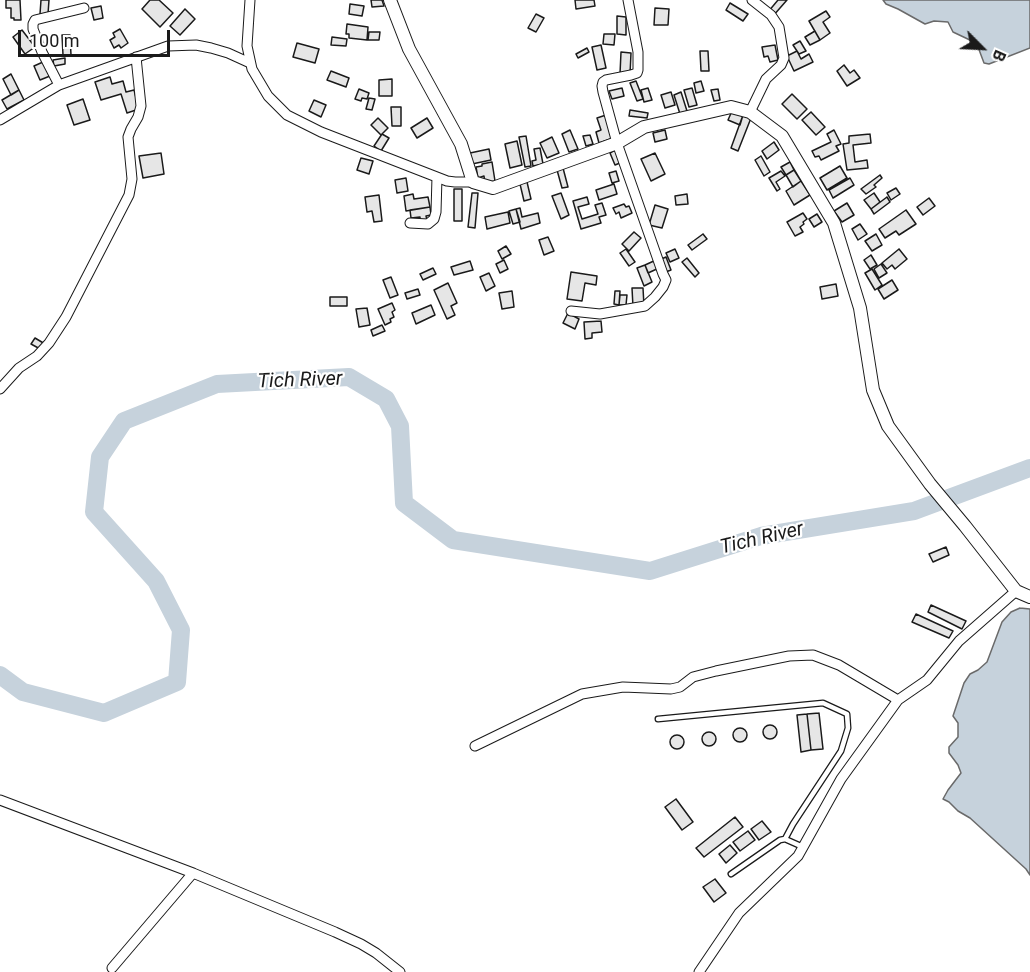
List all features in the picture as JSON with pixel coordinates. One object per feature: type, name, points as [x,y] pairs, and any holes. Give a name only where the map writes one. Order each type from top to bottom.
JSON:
[{"type":"street","points":[[250,0],[247,46],[250,63],[268,96],[287,115],[321,132],[455,182],[473,182],[493,188],[617,143],[644,127],[731,107],[750,112],[782,136],[834,223],[860,308],[873,390],[888,426],[930,484],[1016,591],[1030,597]]},
{"type":"street","points":[[390,0],[409,50],[461,144],[473,182]]},
{"type":"street","points":[[571,311],[600,314],[645,306],[655,297],[666,280],[617,143],[602,86],[606,80],[631,75],[637,73],[638,70],[638,52],[627,0]]},
{"type":"street","points":[[750,112],[766,79],[781,65],[784,58],[779,27],[771,15],[752,0]]},
{"type":"street","points":[[59,85],[42,52],[33,24],[36,20],[84,8]]},
{"type":"street","points":[[0,120],[59,85],[168,46],[196,45],[211,48],[250,63]]},
{"type":"street","points":[[0,389],[19,368],[38,356],[49,343],[66,317],[129,195],[132,179],[128,137],[141,106],[136,57]]},
{"type":"street","points":[[410,223],[428,224],[434,219],[437,177]]},
{"type":"street","points":[[699,972],[739,913],[798,856],[841,779],[898,700],[927,680],[959,641],[1016,591]]},
{"type":"street","points":[[475,746],[582,694],[623,687],[670,689],[680,687],[693,677],[789,656],[813,656],[838,664],[898,700]]},
{"type":"street","points":[[0,800],[193,873],[335,932],[376,953],[400,972]]},
{"type":"street","points":[[112,968],[193,873]]},
{"type":"lane","points":[[658,719],[823,703],[847,714],[848,728],[841,751],[785,840]]},
{"type":"lane","points":[[731,874],[780,840],[803,846]]},
{"type":"shaded area","points":[[883,0],[1030,0],[1030,48],[989,64],[984,63],[978,47],[972,41],[953,32],[948,22],[934,21],[925,24],[886,4]]},
{"type":"shaded area","points":[[1020,608],[1030,609],[1030,875],[970,818],[943,799],[961,773],[949,753],[949,747],[958,737],[958,723],[953,716],[964,683],[970,674],[987,662],[1002,622],[1011,612]]},
{"type":"building","points":[[6,0],[20,0],[21,20],[11,18],[11,8],[6,8]]},
{"type":"building","points":[[41,0],[49,0],[48,14],[40,14]]},
{"type":"building","points":[[150,0],[159,0],[173,13],[160,27],[142,9]]},
{"type":"building","points":[[371,0],[382,0],[384,6],[372,7]]},
{"type":"building","points":[[575,0],[594,0],[595,6],[576,9]]},
{"type":"building","points":[[778,0],[787,0],[773,16],[768,12]]},
{"type":"building","points":[[730,3],[748,14],[743,21],[726,10]]},
{"type":"building","points":[[350,4],[364,6],[362,16],[349,14]]},
{"type":"building","points":[[101,6],[103,18],[94,20],[91,8]]},
{"type":"building","points":[[655,8],[669,9],[668,25],[654,25]]},
{"type":"building","points":[[185,9],[195,19],[180,35],[170,26]]},
{"type":"building","points":[[826,11],[830,17],[823,22],[830,33],[820,40],[809,21]]},
{"type":"building","points":[[536,14],[544,18],[536,32],[528,28]]},
{"type":"building","points":[[617,16],[626,17],[626,35],[617,34]]},
{"type":"building","points":[[347,24],[368,27],[367,40],[349,38],[349,34],[346,34]]},
{"type":"building","points":[[120,29],[128,43],[121,48],[119,45],[114,48],[110,40],[115,37],[113,33]]},
{"type":"building","points":[[22,30],[35,47],[25,54],[13,37]]},
{"type":"building","points":[[815,31],[820,40],[810,45],[805,37]]},
{"type":"building","points":[[369,32],[380,32],[379,40],[368,40]]},
{"type":"building","points":[[604,34],[615,34],[614,45],[603,44]]},
{"type":"building","points":[[62,35],[70,35],[71,55],[63,55]]},
{"type":"building","points":[[332,37],[347,39],[346,46],[331,45]]},
{"type":"building","points":[[800,41],[806,51],[799,54],[793,45]]},
{"type":"building","points":[[297,43],[319,49],[315,63],[293,57]]},
{"type":"building","points":[[601,45],[606,68],[597,70],[592,47]]},
{"type":"building","points":[[775,45],[778,60],[770,62],[768,56],[764,57],[762,47]]},
{"type":"building","points":[[587,48],[589,52],[578,58],[576,54]]},
{"type":"building","points":[[700,51],[708,51],[709,71],[701,71]]},
{"type":"building","points":[[797,51],[801,59],[809,54],[813,62],[794,71],[787,56]]},
{"type":"building","points":[[621,52],[631,53],[630,74],[620,74]]},
{"type":"building","points":[[65,58],[65,64],[54,66],[53,60]]},
{"type":"building","points":[[43,62],[50,76],[40,80],[34,66]]},
{"type":"building","points":[[844,65],[850,73],[854,70],[860,78],[847,86],[837,71]]},
{"type":"building","points":[[331,71],[349,78],[346,87],[327,80]]},
{"type":"building","points":[[11,74],[19,90],[11,95],[3,79]]},
{"type":"building","points":[[110,77],[112,84],[123,81],[126,92],[134,90],[139,109],[127,113],[121,94],[101,100],[95,82]]},
{"type":"building","points":[[392,79],[392,96],[379,96],[379,80]]},
{"type":"building","points":[[636,81],[643,99],[637,101],[630,83]]},
{"type":"building","points":[[701,81],[704,91],[696,93],[694,83]]},
{"type":"building","points":[[622,88],[624,96],[612,99],[609,91]]},
{"type":"building","points":[[648,88],[652,100],[644,102],[641,90]]},
{"type":"building","points":[[692,88],[697,105],[689,107],[684,90]]},
{"type":"building","points":[[359,89],[369,93],[367,99],[362,98],[361,101],[355,99]]},
{"type":"building","points":[[718,89],[720,100],[714,101],[711,90]]},
{"type":"building","points":[[19,90],[24,100],[7,109],[2,100]]},
{"type":"building","points":[[671,92],[675,105],[665,108],[661,95]]},
{"type":"building","points":[[681,92],[687,111],[680,114],[674,95]]},
{"type":"building","points":[[792,94],[807,109],[797,119],[782,104]]},
{"type":"building","points":[[369,98],[375,99],[372,110],[366,109]]},
{"type":"building","points":[[83,99],[90,120],[74,125],[67,105]]},
{"type":"building","points":[[314,100],[326,105],[321,117],[309,111]]},
{"type":"building","points":[[391,107],[401,107],[401,126],[392,126]]},
{"type":"building","points":[[630,110],[648,113],[647,118],[629,116]]},
{"type":"building","points":[[732,111],[743,115],[740,125],[728,120]]},
{"type":"building","points":[[811,112],[825,127],[816,135],[802,120]]},
{"type":"building","points":[[606,115],[613,138],[599,143],[596,132],[601,130],[597,118]]},
{"type":"building","points":[[743,115],[751,118],[738,151],[731,148]]},
{"type":"building","points":[[378,118],[388,128],[381,135],[371,125]]},
{"type":"building","points":[[427,118],[433,128],[417,138],[411,128]]},
{"type":"building","points":[[570,130],[578,149],[569,152],[562,134]]},
{"type":"building","points":[[665,130],[667,139],[655,142],[653,133]]},
{"type":"building","points":[[834,130],[841,144],[836,146],[839,151],[821,160],[819,156],[815,157],[812,151],[831,142],[827,134]]},
{"type":"building","points":[[382,134],[389,138],[381,151],[374,146]]},
{"type":"building","points":[[870,134],[871,143],[853,145],[855,162],[867,160],[868,168],[847,170],[843,144],[849,143],[849,136]]},
{"type":"building","points":[[590,135],[593,144],[586,146],[583,136]]},
{"type":"building","points":[[526,136],[531,166],[525,167],[519,137]]},
{"type":"building","points":[[552,137],[559,153],[547,158],[540,143]]},
{"type":"building","points":[[517,141],[522,165],[510,168],[505,144]]},
{"type":"building","points":[[774,142],[779,150],[767,159],[762,151]]},
{"type":"building","points":[[540,148],[543,164],[533,166],[532,161],[536,160],[534,149]]},
{"type":"building","points":[[489,149],[491,160],[472,164],[470,153]]},
{"type":"building","points":[[615,150],[620,163],[615,165],[610,153]]},
{"type":"building","points":[[161,153],[164,174],[143,178],[139,156]]},
{"type":"building","points":[[655,153],[665,174],[651,181],[641,159]]},
{"type":"building","points":[[761,156],[770,172],[764,176],[755,160]]},
{"type":"building","points":[[361,158],[373,161],[369,174],[357,170]]},
{"type":"building","points":[[492,162],[495,181],[485,183],[484,176],[478,178],[476,167]]},
{"type":"building","points":[[790,162],[794,170],[786,175],[781,167]]},
{"type":"building","points":[[840,166],[847,178],[827,190],[820,178]]},
{"type":"building","points":[[563,168],[568,187],[562,188],[557,170]]},
{"type":"building","points":[[794,170],[801,181],[793,187],[786,175]]},
{"type":"building","points":[[616,171],[619,181],[612,183],[609,173]]},
{"type":"building","points":[[781,171],[785,176],[776,182],[780,189],[777,191],[769,178]]},
{"type":"building","points":[[880,175],[882,178],[874,185],[876,187],[866,194],[861,189]]},
{"type":"building","points":[[406,178],[408,191],[397,193],[395,180]]},
{"type":"building","points":[[850,178],[854,185],[833,198],[829,190]]},
{"type":"building","points":[[801,181],[810,195],[794,205],[786,191]]},
{"type":"building","points":[[527,182],[531,199],[524,201],[520,184]]},
{"type":"building","points":[[614,184],[617,194],[599,200],[596,190]]},
{"type":"building","points":[[896,188],[900,194],[891,200],[887,193]]},
{"type":"building","points":[[454,189],[462,189],[462,221],[454,221]]},
{"type":"building","points":[[472,193],[478,193],[475,228],[468,227]]},
{"type":"building","points":[[561,193],[569,215],[561,219],[552,196]]},
{"type":"building","points":[[874,193],[880,202],[871,209],[864,200]]},
{"type":"building","points":[[413,194],[414,199],[428,197],[430,207],[406,211],[404,196]]},
{"type":"building","points":[[687,194],[688,204],[676,205],[675,196]]},
{"type":"building","points":[[379,195],[382,221],[374,222],[372,211],[367,212],[365,197]]},
{"type":"building","points":[[587,197],[589,204],[578,207],[582,219],[598,214],[595,205],[602,203],[606,215],[599,217],[601,223],[581,229],[573,201]]},
{"type":"building","points":[[887,197],[890,202],[874,214],[871,209]]},
{"type":"building","points":[[929,198],[935,206],[923,215],[917,207]]},
{"type":"building","points":[[847,203],[854,215],[842,222],[834,211]]},
{"type":"building","points":[[624,204],[626,207],[629,206],[632,213],[621,218],[619,212],[616,214],[613,208]]},
{"type":"building","points":[[655,205],[668,209],[662,228],[649,225]]},
{"type":"building","points":[[430,207],[431,215],[426,216],[427,220],[420,221],[420,217],[411,218],[410,210]]},
{"type":"building","points":[[520,208],[522,217],[538,213],[540,223],[521,229],[516,209]]},
{"type":"building","points":[[516,209],[520,222],[513,224],[509,211]]},
{"type":"building","points":[[906,210],[916,224],[899,235],[896,231],[885,238],[879,229]]},
{"type":"building","points":[[508,212],[510,223],[487,229],[485,217]]},
{"type":"building","points":[[803,213],[807,219],[800,227],[803,232],[795,236],[787,222]]},
{"type":"building","points":[[817,214],[822,222],[814,227],[809,219]]},
{"type":"building","points":[[860,224],[867,234],[858,240],[852,229]]},
{"type":"building","points":[[634,232],[641,238],[629,251],[622,244]]},
{"type":"building","points":[[703,234],[707,239],[692,250],[688,245]]},
{"type":"building","points":[[876,234],[882,245],[872,251],[865,241]]},
{"type":"building","points":[[548,237],[554,251],[544,255],[539,240]]},
{"type":"building","points":[[506,246],[511,254],[502,259],[498,251]]},
{"type":"building","points":[[626,249],[635,262],[629,266],[620,253]]},
{"type":"building","points":[[675,249],[679,258],[670,262],[666,253]]},
{"type":"building","points":[[899,249],[907,259],[895,269],[892,265],[887,269],[882,263]]},
{"type":"building","points":[[871,255],[877,265],[870,269],[864,260]]},
{"type":"building","points":[[666,257],[671,270],[663,273],[659,260]]},
{"type":"building","points":[[687,258],[699,273],[695,277],[682,262]]},
{"type":"building","points":[[504,260],[508,269],[500,273],[496,264]]},
{"type":"building","points":[[656,260],[659,268],[648,273],[645,265]]},
{"type":"building","points":[[470,261],[473,270],[454,275],[451,267]]},
{"type":"building","points":[[881,264],[887,273],[879,278],[874,269]]},
{"type":"building","points":[[645,265],[652,282],[644,286],[637,268]]},
{"type":"building","points":[[433,268],[436,274],[423,280],[420,274]]},
{"type":"building","points":[[872,269],[882,285],[875,290],[865,273]]},
{"type":"building","points":[[571,272],[597,276],[596,285],[585,283],[582,301],[567,299]]},
{"type":"building","points":[[489,273],[495,286],[486,291],[480,277]]},
{"type":"building","points":[[391,277],[398,295],[390,298],[383,280]]},
{"type":"building","points":[[892,280],[898,290],[884,299],[878,289]]},
{"type":"building","points":[[448,283],[457,303],[451,306],[455,315],[447,319],[434,290]]},
{"type":"building","points":[[836,284],[838,296],[822,299],[820,287]]},
{"type":"building","points":[[632,288],[643,288],[644,306],[633,307]]},
{"type":"building","points":[[418,289],[420,295],[407,299],[405,293]]},
{"type":"building","points":[[512,291],[514,307],[502,309],[499,293]]},
{"type":"building","points":[[615,291],[620,291],[619,305],[614,304]]},
{"type":"building","points":[[620,295],[627,295],[626,305],[619,305]]},
{"type":"building","points":[[330,297],[347,297],[347,306],[330,306]]},
{"type":"building","points":[[392,303],[395,310],[392,312],[394,317],[385,325],[378,309]]},
{"type":"building","points":[[431,305],[435,315],[416,324],[412,313]]},
{"type":"building","points":[[367,308],[370,325],[359,327],[356,309]]},
{"type":"building","points":[[568,313],[579,319],[575,329],[563,323]]},
{"type":"building","points":[[601,321],[602,332],[592,333],[592,338],[585,339],[584,322]]},
{"type":"building","points":[[382,325],[385,331],[373,336],[371,330]]},
{"type":"building","points":[[35,338],[45,344],[42,350],[31,344]]},
{"type":"building","points":[[946,547],[949,555],[933,562],[929,554]]},
{"type":"building","points":[[931,605],[966,621],[962,629],[928,612]]},
{"type":"building","points":[[916,614],[953,631],[949,638],[912,622]]},
{"type":"building","points":[[819,713],[823,749],[811,750],[807,714]]},
{"type":"building","points":[[807,714],[811,750],[801,752],[797,715]]},
{"type":"building","points":[[767,725],[773,725],[777,732],[773,739],[767,739],[763,735],[763,729]]},
{"type":"building","points":[[737,728],[743,728],[747,735],[743,742],[737,742],[733,738],[733,732]]},
{"type":"building","points":[[706,732],[712,732],[716,739],[712,746],[706,746],[702,742],[702,736]]},
{"type":"building","points":[[674,735],[680,735],[684,742],[680,749],[674,749],[670,745],[670,739]]},
{"type":"building","points":[[676,799],[693,822],[682,830],[665,807]]},
{"type":"building","points":[[735,817],[743,827],[704,857],[696,848]]},
{"type":"building","points":[[762,821],[771,832],[759,840],[751,829]]},
{"type":"building","points":[[748,831],[755,840],[740,851],[733,842]]},
{"type":"building","points":[[730,845],[737,853],[726,863],[719,854]]},
{"type":"building","points":[[715,879],[726,893],[714,902],[703,887]]},
{"type":"waterway","name":"Tich River","points":[[0,675],[23,692],[104,713],[177,682],[181,630],[156,581],[94,512],[100,457],[124,421],[217,384],[349,377],[386,399],[400,426],[404,503],[453,540],[650,571],[761,536],[914,511],[1030,468]]}]
